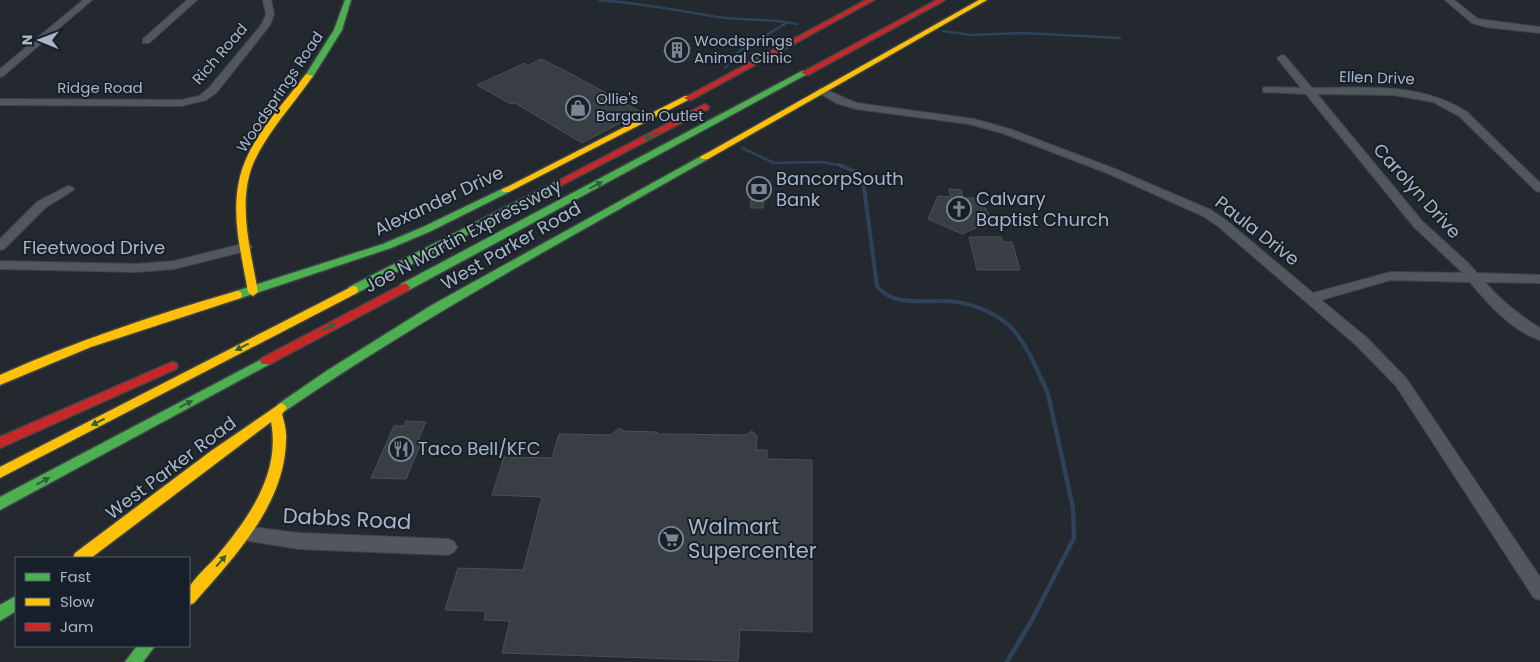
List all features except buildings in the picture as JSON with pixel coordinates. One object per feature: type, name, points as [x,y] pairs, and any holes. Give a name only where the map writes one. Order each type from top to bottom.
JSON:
[{"type":"main road","name":"Woodsprings Road","points":[[252,292],[241,216],[244,182],[248,166],[260,145],[328,49],[345,17],[348,0]]},
{"type":"main road","name":"Alexander Drive","points":[[0,380],[29,366],[95,342],[349,260],[427,229],[675,105],[871,0]]},
{"type":"main road","name":"Joe N Martin Expressway","points":[[0,504],[942,0]]},
{"type":"main road","name":"West Parker Road","points":[[81,557],[216,455],[324,378],[446,303],[984,0]]},
{"type":"main road","name":"Joe N Martin Expressway","points":[[0,473],[720,100]]},
{"type":"main road","points":[[215,348],[379,277]]},
{"type":"main road","points":[[0,442],[181,363]]},
{"type":"main road","name":"Dabbs Road","points":[[190,597],[243,534],[255,515],[274,474],[280,436],[276,413]]},
{"type":"main road","points":[[0,614],[15,604]]},
{"type":"main road","points":[[133,662],[146,647]]},
{"type":"street","points":[[0,74],[88,0]]},
{"type":"street","points":[[146,41],[192,0]]},
{"type":"street","name":"Rich Road","points":[[198,99],[213,90],[266,25],[270,14],[267,0]]},
{"type":"street","points":[[1450,0],[1475,21],[1540,30]]},
{"type":"street","name":"Carolyn Drive","points":[[1282,58],[1307,91],[1418,224],[1464,266],[1494,302],[1516,320],[1540,335]]},
{"type":"street","name":"Ellen Drive","points":[[1267,90],[1408,92],[1440,101],[1463,114],[1540,189]]},
{"type":"street","name":"Paula Drive","points":[[821,91],[840,101],[856,106],[948,118],[992,127],[1111,171],[1207,213],[1251,246],[1312,298],[1361,341],[1401,382],[1540,592]]},
{"type":"street","name":"Ridge Road","points":[[0,102],[181,103],[198,99]]},
{"type":"street","points":[[0,246],[41,205],[68,189]]},
{"type":"street","name":"Fleetwood Drive","points":[[0,265],[157,267],[196,261],[246,247]]},
{"type":"street","points":[[1312,298],[1371,280],[1391,276],[1540,279]]},
{"type":"street","name":"Dabbs Road","points":[[243,534],[299,542],[448,547]]},
{"type":"waterway","points":[[599,0],[727,18],[787,23]]},
{"type":"waterway","points":[[725,68],[738,52],[787,23]]},
{"type":"waterway","points":[[787,23],[797,24]]},
{"type":"waterway","points":[[943,31],[970,35],[1024,33],[1120,38]]},
{"type":"waterway","points":[[742,148],[774,163],[821,162],[840,165]]},
{"type":"waterway","points":[[840,165],[844,166]]},
{"type":"waterway","points":[[840,165],[854,171],[863,180],[877,286],[893,298],[963,303],[996,316],[1017,334],[1042,381]]},
{"type":"waterway","points":[[1007,662],[1033,618],[1074,538],[1073,508],[1048,394],[1042,380]]},
{"type":"traffic: fast","points":[[309,76],[338,30],[346,11],[348,0]]},
{"type":"traffic: fast","points":[[405,287],[805,73]]},
{"type":"traffic: fast","points":[[281,408],[332,373],[436,308],[705,157]]},
{"type":"traffic: fast","points":[[353,290],[559,183]]},
{"type":"traffic: fast","points":[[237,295],[387,246],[427,229],[506,190]]},
{"type":"traffic: fast","points":[[0,504],[266,361]]},
{"type":"traffic: fast","points":[[0,614],[15,604]]},
{"type":"traffic: fast","points":[[133,662],[146,647]]},
{"type":"traffic: slow","points":[[705,157],[984,0]]},
{"type":"traffic: slow","points":[[253,292],[241,212],[244,180],[253,155],[309,76]]},
{"type":"traffic: slow","points":[[506,190],[688,98]]},
{"type":"traffic: slow","points":[[0,473],[353,290]]},
{"type":"traffic: slow","points":[[0,380],[87,344],[237,295]]},
{"type":"traffic: slow","points":[[81,557],[281,408]]},
{"type":"traffic: slow","points":[[190,597],[249,526],[271,485],[278,463],[280,440],[276,413]]},
{"type":"traffic: jam","points":[[688,98],[871,0]]},
{"type":"traffic: jam","points":[[805,73],[942,0]]},
{"type":"traffic: jam","points":[[559,183],[705,107]]},
{"type":"traffic: jam","points":[[266,361],[405,287]]},
{"type":"traffic: jam","points":[[0,443],[172,366]]},
{"type":"place","name":"Woodsprings Animal Clinic","points":[[677,50]]},
{"type":"place","name":"Ollie's Bargain Outlet","points":[[578,108]]},
{"type":"place","name":"BancorpSouth Bank","points":[[759,189]]},
{"type":"place","name":"Calvary Baptist Church","points":[[959,209]]},
{"type":"place","name":"Taco Bell/KFC","points":[[401,449]]},
{"type":"place","name":"Walmart Supercenter","points":[[671,539]]}]
